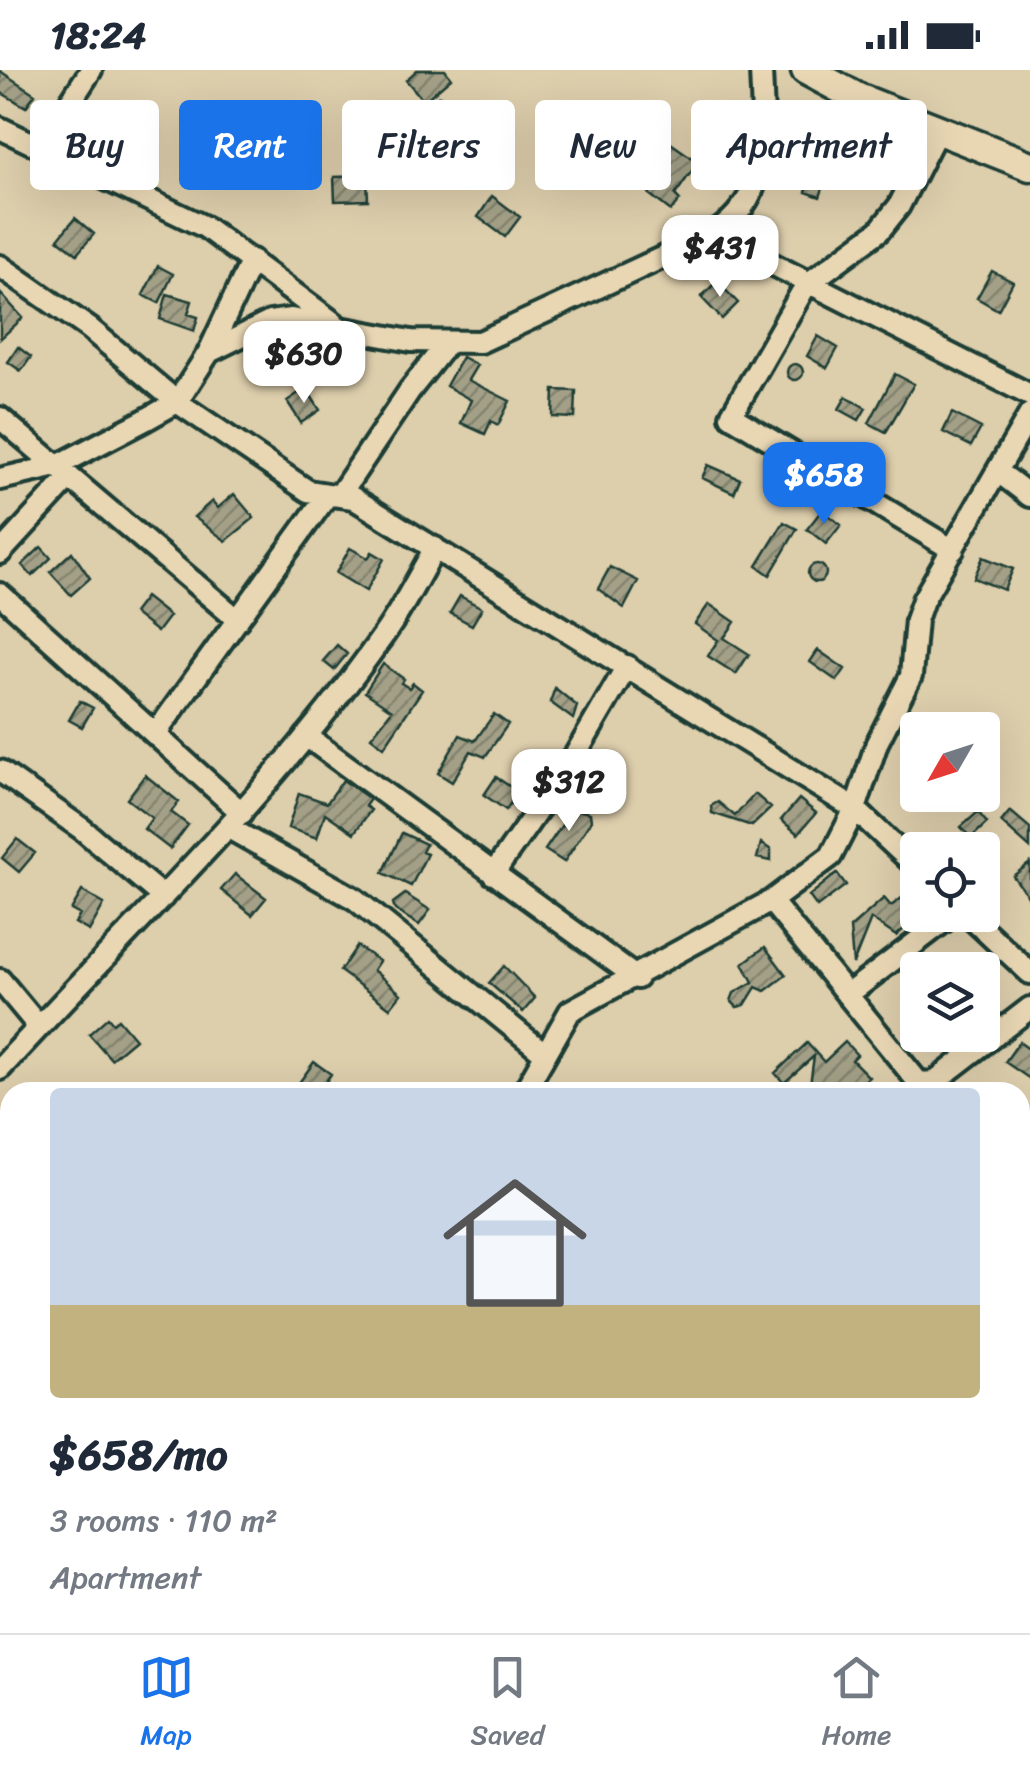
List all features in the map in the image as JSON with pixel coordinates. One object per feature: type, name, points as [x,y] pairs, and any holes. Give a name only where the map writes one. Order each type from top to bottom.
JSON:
[{"type":"main road","points":[[806,70],[937,132],[1030,166]]},
{"type":"street","points":[[72,100],[91,70]]},
{"type":"street","points":[[209,352],[270,322],[291,319],[448,342],[480,342],[713,234],[739,213],[765,149],[761,70]]},
{"type":"street","points":[[0,128],[30,142]]},
{"type":"street","points":[[937,132],[899,206],[880,232],[806,284],[732,411],[734,422],[954,550]]},
{"type":"street","points":[[130,190],[205,226],[340,328]]},
{"type":"street","points":[[713,234],[1030,395]]},
{"type":"street","points":[[0,553],[64,471],[177,402],[209,352],[252,260]]},
{"type":"street","points":[[0,266],[90,329],[177,402],[308,491],[353,498],[855,809],[900,851]]},
{"type":"street","points":[[156,733],[448,342]]},
{"type":"street","points":[[529,1082],[570,1011],[586,998],[637,978],[771,901],[830,856],[855,809],[877,743],[911,676],[916,620],[923,600],[1000,473],[1030,414]]},
{"type":"street","points":[[0,418],[238,620]]},
{"type":"street","points":[[0,478],[64,471]]},
{"type":"street","points":[[1000,473],[1030,496]]},
{"type":"street","points":[[0,1069],[235,820],[306,736],[382,638],[435,548]]},
{"type":"street","points":[[0,594],[156,733],[235,820],[355,900],[544,1053]]},
{"type":"street","points":[[493,874],[570,764],[627,666]]},
{"type":"street","points":[[306,736],[398,799],[493,874],[637,978]]},
{"type":"street","points":[[0,771],[82,829],[163,897]]},
{"type":"street","points":[[771,901],[918,1082]]},
{"type":"street","points":[[847,995],[930,932]]},
{"type":"street","points":[[986,932],[1030,973]]},
{"type":"street","points":[[0,980],[39,1026]]},
{"type":"street","points":[[931,1082],[1030,1008]]},
{"type":"building","points":[[417,70],[445,70],[451,78],[425,100],[406,80]]},
{"type":"building","points":[[0,71],[35,94],[26,107],[0,92]]},
{"type":"building","points":[[671,143],[691,157],[691,172],[675,195],[680,200],[671,211],[649,194],[652,190],[671,190]]},
{"type":"building","points":[[334,177],[342,177],[342,190],[368,190],[368,200],[335,201]]},
{"type":"building","points":[[807,190],[822,190],[820,197]]},
{"type":"building","points":[[492,196],[520,217],[505,237],[478,217]]},
{"type":"building","points":[[75,218],[94,234],[77,254],[58,239]]},
{"type":"building","points":[[158,266],[173,274],[159,303],[143,295]]},
{"type":"building","points":[[992,271],[1013,282],[998,310],[977,298]]},
{"type":"building","points":[[717,281],[738,303],[722,319],[701,297]]},
{"type":"building","points":[[0,293],[23,318],[0,339]]},
{"type":"building","points":[[167,294],[192,301],[188,314],[198,317],[194,331],[160,319]]},
{"type":"building","points":[[818,336],[838,348],[827,368],[807,356]]},
{"type":"building","points":[[18,347],[31,357],[21,371],[8,362]]},
{"type":"building","points":[[462,357],[477,365],[468,380],[510,401],[498,425],[491,421],[485,434],[461,423],[471,400],[446,386]]},
{"type":"building","points":[[795,364],[803,372],[795,380],[787,372]]},
{"type":"building","points":[[895,374],[914,384],[886,432],[869,423]]},
{"type":"building","points":[[306,388],[320,410],[301,423],[287,401]]},
{"type":"building","points":[[554,390],[576,391],[575,418],[553,417]]},
{"type":"building","points":[[846,397],[866,408],[859,420],[839,409]]},
{"type":"building","points":[[952,413],[981,428],[971,446],[943,432]]},
{"type":"building","points":[[708,465],[740,479],[734,493],[702,478]]},
{"type":"building","points":[[234,494],[254,518],[226,541],[194,517],[212,501],[218,508]]},
{"type":"building","points":[[822,510],[841,525],[826,544],[807,529]]},
{"type":"building","points":[[784,522],[797,529],[770,575],[757,566]]},
{"type":"building","points":[[41,547],[51,558],[32,576],[22,565]]},
{"type":"building","points":[[350,548],[368,558],[372,552],[384,559],[366,591],[336,573]]},
{"type":"building","points":[[72,552],[90,578],[71,595],[50,572]]},
{"type":"building","points":[[983,557],[1013,569],[1004,590],[974,578]]},
{"type":"building","points":[[817,564],[824,566],[824,580],[817,582],[810,580],[808,573],[810,566]]},
{"type":"building","points":[[610,567],[638,581],[624,608],[598,589]]},
{"type":"building","points":[[460,596],[482,608],[472,625],[450,613]]},
{"type":"building","points":[[145,597],[169,616],[157,632],[133,613]]},
{"type":"building","points":[[709,604],[735,622],[724,638],[749,654],[736,674],[708,656],[718,640],[695,624]]},
{"type":"building","points":[[337,645],[347,654],[334,670],[323,661]]},
{"type":"building","points":[[818,650],[845,669],[837,681],[810,662]]},
{"type":"building","points":[[383,664],[404,679],[401,683],[409,688],[413,683],[422,690],[384,747],[371,737],[392,710],[365,692]]},
{"type":"building","points":[[555,688],[577,706],[573,719],[550,702]]},
{"type":"building","points":[[80,701],[93,708],[82,727],[69,720]]},
{"type":"building","points":[[494,714],[508,724],[485,757],[471,751],[452,782],[438,773],[460,735],[475,741]]},
{"type":"building","points":[[145,775],[179,802],[171,812],[188,825],[170,849],[144,829],[152,818],[127,799]]},
{"type":"building","points":[[496,777],[518,792],[506,810],[484,795]]},
{"type":"building","points":[[343,780],[370,799],[365,806],[371,810],[354,833],[325,813],[317,838],[288,828],[299,793],[327,803]]},
{"type":"building","points":[[755,794],[771,808],[752,826],[712,813],[711,806],[718,802],[735,816]]},
{"type":"building","points":[[799,799],[816,813],[798,834],[781,820]]},
{"type":"building","points":[[573,809],[590,813],[591,821],[564,862],[545,850]]},
{"type":"building","points":[[1010,811],[1030,828],[1030,848],[1001,822]]},
{"type":"building","points":[[978,812],[987,823],[977,832],[966,832],[961,827]]},
{"type":"building","points":[[402,833],[426,844],[422,852],[427,854],[411,886],[383,873]]},
{"type":"building","points":[[17,839],[35,853],[19,872],[2,858]]},
{"type":"building","points":[[761,843],[771,850],[771,861],[757,858]]},
{"type":"building","points":[[1030,863],[1030,899],[1013,876]]},
{"type":"building","points":[[837,873],[846,885],[817,907],[809,896]]},
{"type":"building","points":[[235,874],[266,898],[252,915],[221,890]]},
{"type":"building","points":[[82,891],[104,904],[89,931],[75,923],[80,915],[71,910]]},
{"type":"building","points":[[405,894],[430,910],[419,925],[395,910],[393,903]]},
{"type":"building","points":[[884,898],[891,906],[900,899],[901,932],[896,936],[871,919],[853,964],[850,928]]},
{"type":"building","points":[[357,946],[379,961],[373,970],[401,994],[390,1008],[340,971]]},
{"type":"building","points":[[765,947],[786,975],[765,991],[756,987],[745,1005],[737,1007],[731,1001],[734,993],[753,982],[743,963]]},
{"type":"building","points":[[504,966],[535,998],[523,1012],[489,983]]},
{"type":"building","points":[[108,1017],[113,1023],[118,1019],[135,1039],[111,1059],[89,1034]]},
{"type":"building","points":[[845,1042],[857,1055],[852,1060],[869,1077],[863,1082],[810,1082],[814,1056],[785,1082],[775,1073],[807,1043],[824,1062]]},
{"type":"building","points":[[1019,1042],[1030,1050],[1030,1079],[1005,1062]]},
{"type":"building","points":[[314,1062],[331,1074],[326,1082],[300,1082]]}]
